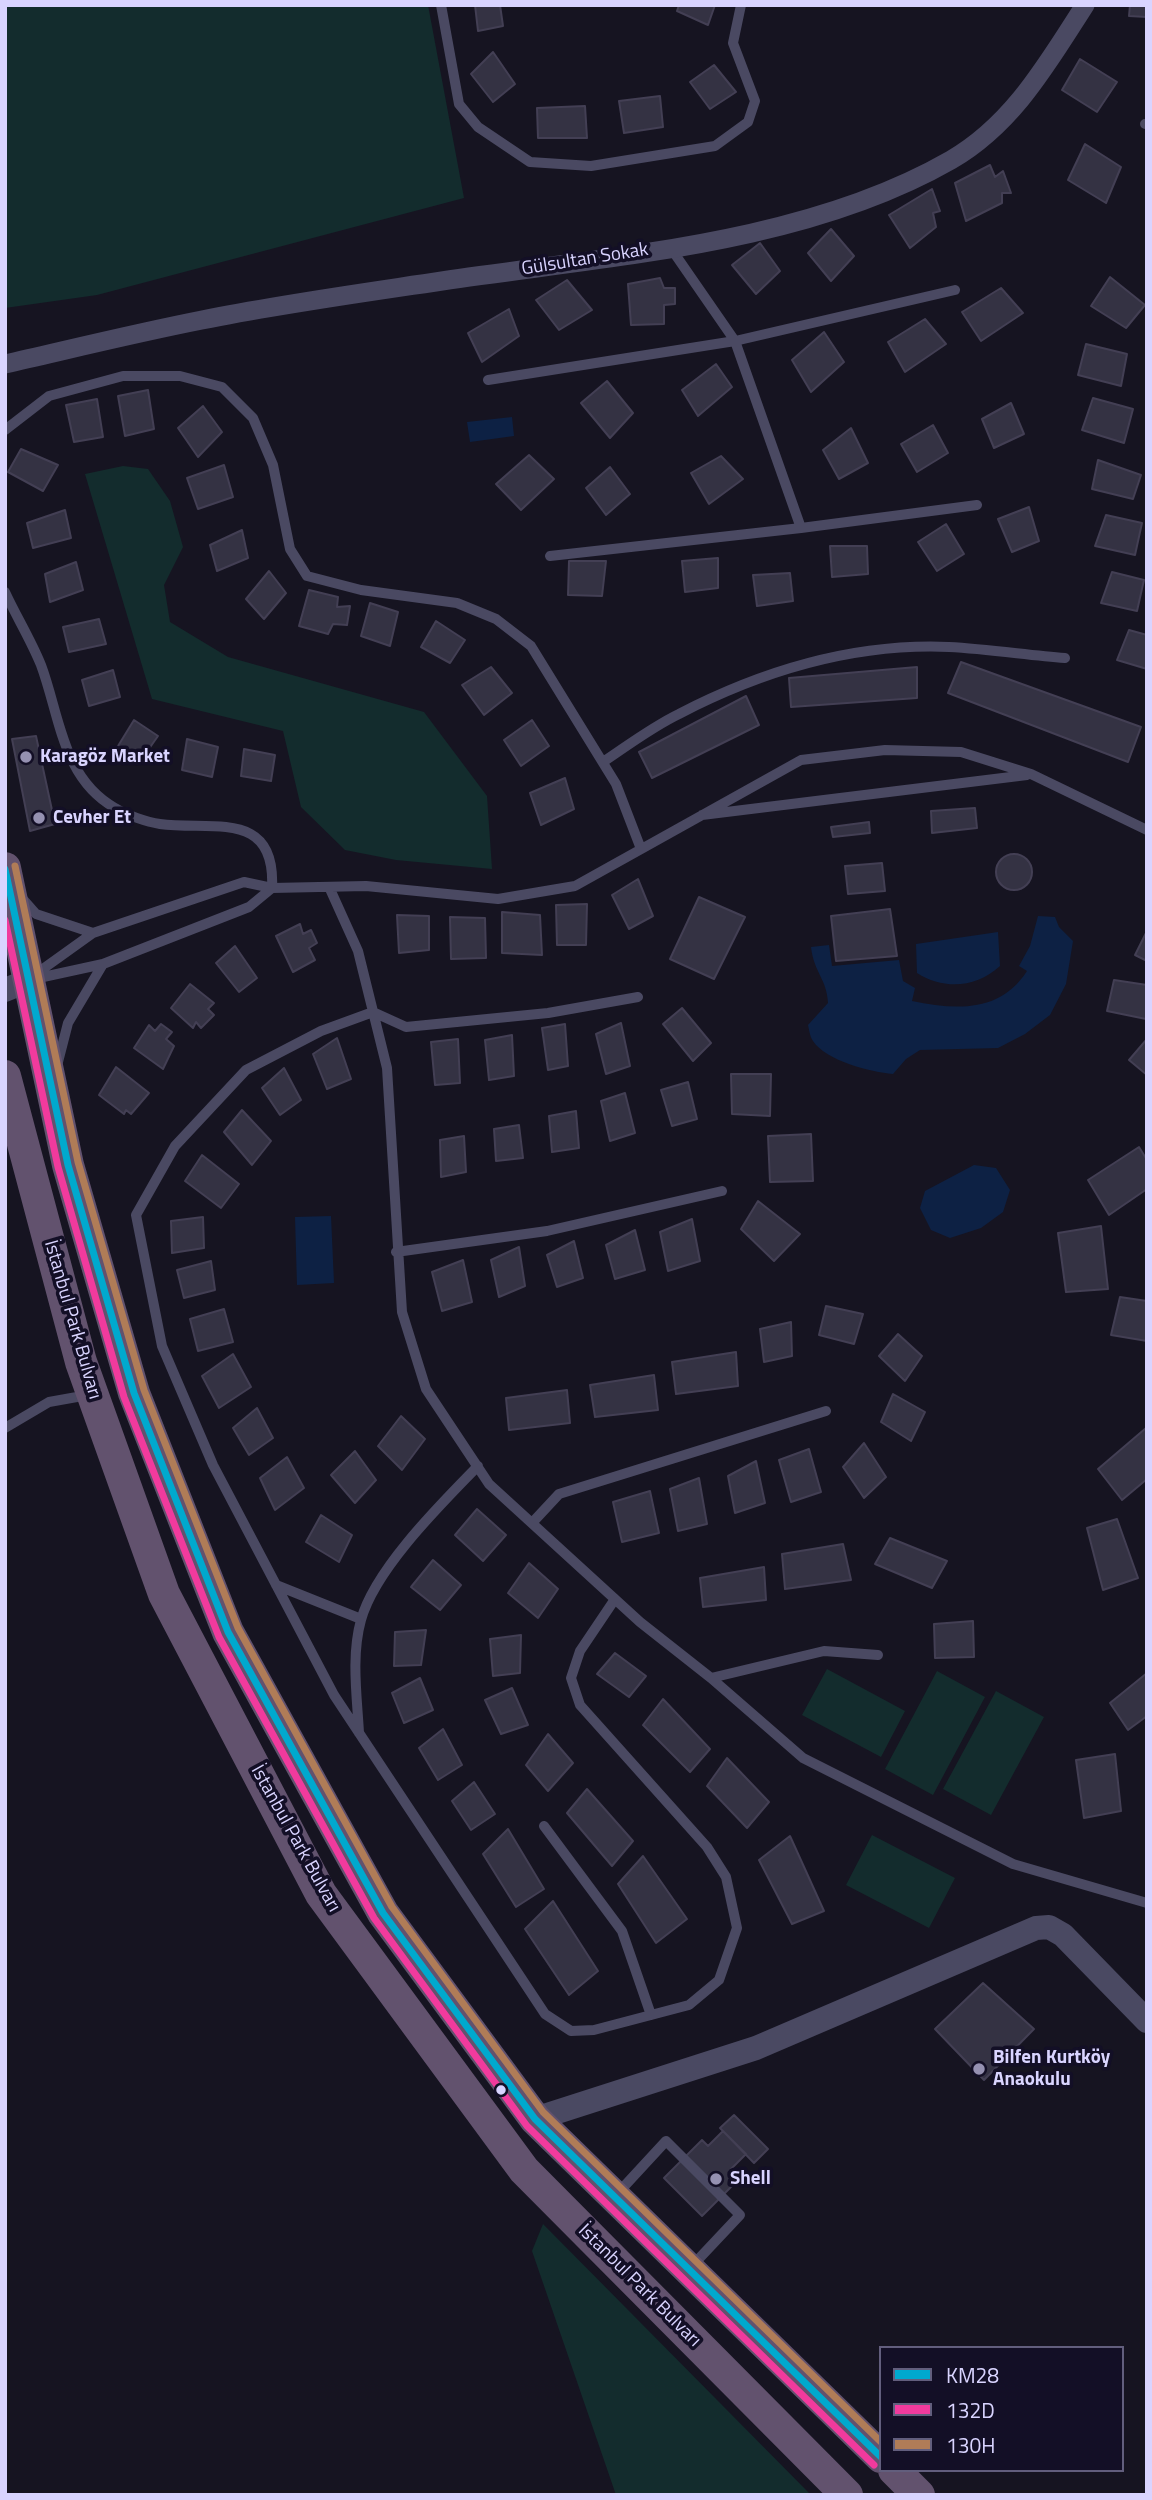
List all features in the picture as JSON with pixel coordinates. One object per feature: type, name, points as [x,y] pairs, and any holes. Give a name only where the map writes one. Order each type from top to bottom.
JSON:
[{"type":"highway","name":"İstanbul Park Bulvarı","points":[[7,876],[16,985],[52,1087],[68,1165],[134,1393],[228,1632],[383,1913],[535,2119],[879,2455]]},
{"type":"highway","name":"İstanbul Park Bulvarı","points":[[5,1076],[81,1363],[164,1594],[321,1894],[524,2170],[847,2495]]},
{"type":"highway","points":[[896,2472],[919,2495]]},
{"type":"street","name":"Gülsultan Sokak","points":[[5,363],[267,308],[669,247],[822,216],[902,185],[953,159],[1013,112],[1085,5]]},
{"type":"street","points":[[535,2119],[756,2048],[1036,1928],[1049,1927],[1063,1935],[1147,2021]]},
{"type":"lane","points":[[441,5],[459,104],[478,127],[530,162],[591,166],[715,146],[748,122],[755,101],[733,43],[741,5]]},
{"type":"lane","points":[[669,247],[735,341],[801,528]]},
{"type":"lane","points":[[488,380],[735,341],[955,290]]},
{"type":"lane","points":[[5,430],[49,396],[123,376],[180,376],[222,387],[253,418],[273,465],[290,549],[307,576],[361,590],[457,603],[496,619],[531,646],[616,784],[641,849]]},
{"type":"lane","points":[[550,556],[977,505]]},
{"type":"lane","points":[[5,592],[40,663],[66,751],[82,781],[114,808],[158,824],[236,827],[261,840],[273,867],[272,888],[249,907],[103,964],[16,985]]},
{"type":"lane","points":[[603,762],[677,714],[766,675],[823,659],[887,650],[948,647],[1065,658]]},
{"type":"lane","points":[[16,985],[93,933],[244,882],[272,888],[330,889],[366,886],[498,900],[575,886],[698,815],[801,760],[885,750],[961,752],[1031,774],[1146,828]]},
{"type":"lane","points":[[698,815],[1031,774]]},
{"type":"lane","points":[[7,876],[36,914],[93,933]]},
{"type":"lane","points":[[330,889],[358,951],[387,1068],[396,1252],[402,1312],[426,1389],[489,1484],[615,1600],[803,1758],[1013,1864],[1147,1903]]},
{"type":"lane","points":[[52,1087],[68,1023],[103,964]]},
{"type":"lane","points":[[615,1600],[580,1651],[570,1678],[580,1705],[707,1847],[726,1877],[737,1928],[719,1980],[689,2005],[594,2030],[570,2031],[545,2014],[334,1695],[213,1465],[162,1346],[136,1215],[175,1146],[246,1070],[321,1031],[373,1012],[406,1027],[548,1013],[638,997]]},
{"type":"lane","points":[[396,1252],[547,1231],[722,1191]]},
{"type":"lane","points":[[5,1428],[49,1402],[92,1394]]},
{"type":"lane","points":[[532,1523],[559,1494],[826,1411]]},
{"type":"lane","points":[[359,1733],[356,1666],[361,1619],[384,1574],[434,1511],[478,1466]]},
{"type":"lane","points":[[276,1585],[361,1619]]},
{"type":"lane","points":[[711,1678],[824,1650],[878,1655]]},
{"type":"lane","points":[[544,1826],[622,1931],[652,2015]]},
{"type":"lane","points":[[615,2197],[666,2141],[740,2215],[689,2269]]},
{"type":"green space","points":[[5,5],[428,5],[464,198],[97,295],[5,308]]},
{"type":"green space","points":[[123,466],[148,469],[170,501],[183,547],[164,585],[170,622],[228,657],[424,712],[487,796],[492,869],[396,860],[345,850],[301,807],[283,731],[152,699],[85,474]]},
{"type":"green space","points":[[827,1669],[905,1711],[881,1757],[802,1715]]},
{"type":"green space","points":[[937,1671],[985,1697],[933,1795],[885,1769]]},
{"type":"green space","points":[[996,1691],[1044,1717],[991,1815],[943,1789]]},
{"type":"green space","points":[[872,1835],[955,1878],[929,1928],[846,1885]]},
{"type":"green space","points":[[543,2224],[811,2495],[616,2495],[532,2251]]},
{"type":"water","points":[[512,417],[514,436],[470,442],[467,422]]},
{"type":"water","points":[[1038,916],[1055,917],[1059,927],[1073,941],[1066,984],[1050,1015],[1025,1034],[998,1048],[920,1050],[906,1059],[893,1074],[838,1060],[819,1048],[812,1039],[808,1025],[828,1003],[811,947],[829,945],[832,966],[899,960],[903,981],[915,988],[912,1001],[961,1007],[976,1005],[1004,995],[1027,971],[1019,966],[1030,946]]},
{"type":"water","points":[[998,932],[1000,966],[981,979],[949,984],[917,973],[916,944]]},
{"type":"water","points":[[974,1165],[996,1168],[1010,1190],[1003,1212],[981,1228],[950,1238],[931,1230],[920,1208],[925,1191]]},
{"type":"water","points":[[331,1216],[334,1283],[297,1285],[295,1217]]},
{"type":"building","points":[[475,5],[500,5],[503,26],[478,31]]},
{"type":"building","points":[[679,5],[715,5],[708,25],[677,11]]},
{"type":"building","points":[[1130,5],[1147,5],[1147,17],[1129,16]]},
{"type":"building","points":[[493,52],[515,84],[493,102],[471,74]]},
{"type":"building","points":[[1080,59],[1117,82],[1097,112],[1062,90]]},
{"type":"building","points":[[714,65],[736,92],[710,109],[690,82]]},
{"type":"building","points":[[660,96],[663,127],[624,133],[619,101]]},
{"type":"building","points":[[585,106],[587,138],[538,138],[537,108]]},
{"type":"building","points":[[1085,144],[1121,167],[1106,203],[1068,180]]},
{"type":"building","points":[[990,165],[995,177],[1003,171],[1011,193],[1002,193],[1002,203],[966,221],[955,183]]},
{"type":"building","points":[[932,189],[940,211],[933,213],[936,227],[910,248],[889,215]]},
{"type":"building","points":[[831,229],[854,256],[831,281],[808,253]]},
{"type":"building","points":[[760,243],[780,271],[756,294],[732,265]]},
{"type":"building","points":[[1110,277],[1145,305],[1126,328],[1091,306]]},
{"type":"building","points":[[660,278],[664,288],[675,288],[675,304],[664,305],[664,324],[631,325],[628,284]]},
{"type":"building","points":[[567,280],[592,310],[559,330],[536,300]]},
{"type":"building","points":[[1001,288],[1023,313],[981,341],[962,312]]},
{"type":"building","points":[[509,309],[519,336],[482,362],[468,333]]},
{"type":"building","points":[[925,319],[946,344],[905,372],[888,342]]},
{"type":"building","points":[[824,332],[844,362],[811,392],[792,360]]},
{"type":"building","points":[[1086,344],[1127,354],[1121,386],[1078,375]]},
{"type":"building","points":[[716,364],[732,387],[698,416],[682,390]]},
{"type":"building","points":[[607,381],[633,413],[610,438],[581,403]]},
{"type":"building","points":[[148,390],[154,429],[125,436],[118,396]]},
{"type":"building","points":[[1093,398],[1133,409],[1124,443],[1082,430]]},
{"type":"building","points":[[97,399],[103,437],[74,442],[66,405]]},
{"type":"building","points":[[1011,403],[1024,434],[994,448],[982,419]]},
{"type":"building","points":[[203,406],[222,432],[198,457],[178,428]]},
{"type":"building","points":[[933,425],[948,453],[917,472],[901,444]]},
{"type":"building","points":[[851,428],[868,463],[839,479],[823,450]]},
{"type":"building","points":[[21,449],[58,465],[43,491],[8,472]]},
{"type":"building","points":[[529,455],[554,479],[521,510],[496,484]]},
{"type":"building","points":[[721,456],[743,479],[709,504],[691,473]]},
{"type":"building","points":[[1098,460],[1141,475],[1133,499],[1092,489]]},
{"type":"building","points":[[224,465],[233,497],[198,509],[187,478]]},
{"type":"building","points":[[610,467],[630,494],[606,515],[586,488]]},
{"type":"building","points":[[1029,507],[1039,541],[1012,552],[998,519]]},
{"type":"building","points":[[65,510],[71,538],[33,548],[27,523]]},
{"type":"building","points":[[1106,515],[1142,523],[1135,555],[1095,546]]},
{"type":"building","points":[[946,524],[964,554],[937,571],[918,542]]},
{"type":"building","points":[[242,530],[248,558],[217,571],[210,545]]},
{"type":"building","points":[[830,546],[867,546],[868,574],[832,577]]},
{"type":"building","points":[[718,558],[718,588],[685,592],[682,561]]},
{"type":"building","points":[[569,561],[606,561],[602,596],[568,595]]},
{"type":"building","points":[[76,562],[83,590],[50,602],[45,574]]},
{"type":"building","points":[[269,571],[286,593],[264,619],[246,599]]},
{"type":"building","points":[[1112,572],[1144,580],[1137,611],[1101,603]]},
{"type":"building","points":[[790,573],[793,601],[757,606],[753,575]]},
{"type":"building","points":[[309,590],[338,597],[337,607],[350,606],[347,625],[333,624],[328,634],[299,626]]},
{"type":"building","points":[[370,603],[398,612],[390,646],[361,636]]},
{"type":"building","points":[[99,619],[106,644],[69,652],[63,627]]},
{"type":"building","points":[[436,621],[465,640],[450,663],[421,647]]},
{"type":"building","points":[[1129,630],[1147,635],[1147,669],[1117,660]]},
{"type":"building","points":[[961,662],[1141,727],[1128,762],[948,693]]},
{"type":"building","points":[[491,667],[512,693],[484,715],[462,685]]},
{"type":"building","points":[[917,667],[917,698],[791,707],[789,678]]},
{"type":"building","points":[[113,670],[120,697],[89,706],[82,680]]},
{"type":"building","points":[[746,696],[759,725],[652,778],[639,752]]},
{"type":"building","points":[[134,720],[158,736],[139,763],[118,746]]},
{"type":"building","points":[[532,720],[549,746],[521,766],[504,740]]},
{"type":"building","points":[[36,736],[55,824],[30,831],[12,739]]},
{"type":"building","points":[[187,739],[218,747],[212,777],[182,770]]},
{"type":"building","points":[[244,749],[275,755],[271,781],[241,776]]},
{"type":"building","points":[[565,778],[574,809],[541,825],[530,793]]},
{"type":"building","points":[[975,808],[977,828],[932,833],[931,811]]},
{"type":"building","points":[[869,822],[870,833],[833,837],[831,827]]},
{"type":"building","points":[[1014,854],[1027,859],[1032,872],[1027,885],[1014,890],[1001,885],[996,872],[1001,859]]},
{"type":"building","points":[[882,863],[885,891],[848,894],[845,866]]},
{"type":"building","points":[[638,879],[653,916],[629,929],[612,895]]},
{"type":"building","points":[[699,897],[745,917],[714,979],[670,959]]},
{"type":"building","points":[[587,904],[586,945],[557,945],[556,905]]},
{"type":"building","points":[[890,909],[897,956],[836,961],[831,916]]},
{"type":"building","points":[[502,912],[540,915],[542,955],[502,953]]},
{"type":"building","points":[[397,915],[429,916],[429,950],[399,953]]},
{"type":"building","points":[[450,917],[485,918],[486,958],[451,959]]},
{"type":"building","points":[[300,924],[303,934],[311,930],[317,943],[309,948],[315,960],[293,972],[276,936]]},
{"type":"building","points":[[1147,931],[1147,961],[1135,955]]},
{"type":"building","points":[[235,946],[257,978],[239,992],[216,963]]},
{"type":"building","points":[[1114,980],[1147,985],[1146,1019],[1107,1011]]},
{"type":"building","points":[[190,984],[214,1003],[208,1009],[214,1015],[201,1028],[196,1022],[193,1028],[171,1008]]},
{"type":"building","points":[[682,1008],[711,1043],[693,1061],[663,1024]]},
{"type":"building","points":[[621,1023],[630,1066],[606,1074],[596,1034]]},
{"type":"building","points":[[161,1024],[172,1032],[166,1039],[174,1046],[163,1069],[134,1048],[149,1025],[155,1031]]},
{"type":"building","points":[[565,1024],[568,1066],[548,1070],[542,1028]]},
{"type":"building","points":[[512,1035],[514,1076],[489,1080],[485,1040]]},
{"type":"building","points":[[337,1038],[351,1079],[327,1089],[313,1054]]},
{"type":"building","points":[[458,1039],[460,1083],[435,1085],[431,1042]]},
{"type":"building","points":[[1147,1039],[1147,1075],[1129,1060]]},
{"type":"building","points":[[116,1067],[149,1093],[131,1114],[126,1110],[124,1114],[99,1095]]},
{"type":"building","points":[[284,1068],[301,1100],[280,1115],[262,1088]]},
{"type":"building","points":[[731,1074],[771,1074],[770,1116],[732,1114]]},
{"type":"building","points":[[688,1082],[697,1119],[672,1126],[661,1090]]},
{"type":"building","points":[[625,1093],[635,1133],[610,1141],[601,1101]]},
{"type":"building","points":[[242,1110],[271,1141],[252,1165],[224,1132]]},
{"type":"building","points":[[576,1111],[579,1148],[552,1152],[549,1116]]},
{"type":"building","points":[[519,1125],[523,1158],[496,1161],[494,1129]]},
{"type":"building","points":[[811,1134],[813,1181],[770,1182],[768,1136]]},
{"type":"building","points":[[464,1136],[466,1172],[441,1177],[440,1140]]},
{"type":"building","points":[[1139,1147],[1147,1160],[1147,1189],[1109,1215],[1088,1180]]},
{"type":"building","points":[[202,1155],[239,1184],[221,1208],[185,1181]]},
{"type":"building","points":[[758,1201],[800,1234],[774,1261],[741,1229]]},
{"type":"building","points":[[203,1217],[204,1248],[172,1253],[171,1221]]},
{"type":"building","points":[[692,1219],[700,1261],[668,1271],[660,1232]]},
{"type":"building","points":[[1101,1226],[1108,1289],[1066,1292],[1058,1233]]},
{"type":"building","points":[[635,1230],[645,1270],[615,1279],[606,1245]]},
{"type":"building","points":[[574,1241],[583,1278],[557,1287],[547,1255]]},
{"type":"building","points":[[519,1247],[525,1286],[499,1297],[491,1260]]},
{"type":"building","points":[[463,1260],[472,1302],[442,1311],[432,1272]]},
{"type":"building","points":[[211,1261],[215,1290],[184,1298],[177,1270]]},
{"type":"building","points":[[1120,1297],[1147,1301],[1147,1341],[1111,1335]]},
{"type":"building","points":[[826,1306],[863,1314],[854,1344],[819,1335]]},
{"type":"building","points":[[224,1309],[233,1342],[198,1351],[190,1319]]},
{"type":"building","points":[[791,1322],[792,1356],[764,1362],[760,1329]]},
{"type":"building","points":[[898,1334],[922,1356],[905,1381],[879,1356]]},
{"type":"building","points":[[736,1352],[738,1386],[676,1394],[672,1362]]},
{"type":"building","points":[[233,1354],[251,1387],[219,1408],[202,1376]]},
{"type":"building","points":[[654,1375],[658,1410],[595,1417],[590,1385]]},
{"type":"building","points":[[567,1390],[570,1423],[509,1430],[506,1398]]},
{"type":"building","points":[[893,1394],[925,1412],[911,1441],[881,1422]]},
{"type":"building","points":[[257,1408],[273,1438],[249,1455],[233,1428]]},
{"type":"building","points":[[401,1416],[425,1439],[402,1470],[378,1446]]},
{"type":"building","points":[[1146,1428],[1147,1479],[1122,1500],[1098,1469]]},
{"type":"building","points":[[864,1443],[886,1477],[864,1498],[843,1467]]},
{"type":"building","points":[[809,1449],[821,1492],[791,1502],[779,1460]]},
{"type":"building","points":[[355,1451],[376,1480],[355,1503],[331,1475]]},
{"type":"building","points":[[287,1457],[304,1488],[275,1510],[260,1478]]},
{"type":"building","points":[[756,1461],[765,1503],[735,1513],[728,1476]]},
{"type":"building","points":[[699,1478],[707,1524],[678,1531],[670,1489]]},
{"type":"building","points":[[650,1491],[659,1533],[622,1542],[613,1502]]},
{"type":"building","points":[[477,1509],[506,1535],[483,1561],[455,1535]]},
{"type":"building","points":[[321,1515],[352,1535],[339,1562],[306,1542]]},
{"type":"building","points":[[1117,1519],[1138,1578],[1103,1590],[1087,1528]]},
{"type":"building","points":[[890,1538],[947,1561],[932,1588],[875,1564]]},
{"type":"building","points":[[843,1544],[851,1580],[785,1589],[782,1554]]},
{"type":"building","points":[[433,1560],[461,1585],[440,1610],[411,1587]]},
{"type":"building","points":[[529,1563],[558,1589],[538,1618],[508,1593]]},
{"type":"building","points":[[764,1567],[766,1600],[703,1607],[700,1578]]},
{"type":"building","points":[[973,1621],[974,1657],[935,1658],[934,1624]]},
{"type":"building","points":[[426,1630],[421,1665],[394,1666],[395,1632]]},
{"type":"building","points":[[521,1635],[520,1673],[493,1676],[490,1639]]},
{"type":"building","points":[[615,1653],[646,1676],[629,1697],[597,1674]]},
{"type":"building","points":[[1147,1673],[1147,1716],[1128,1730],[1110,1703]]},
{"type":"building","points":[[420,1678],[433,1710],[404,1723],[392,1693]]},
{"type":"building","points":[[512,1688],[528,1725],[501,1734],[485,1700]]},
{"type":"building","points":[[663,1699],[710,1749],[690,1772],[643,1725]]},
{"type":"building","points":[[443,1729],[462,1765],[438,1780],[419,1748]]},
{"type":"building","points":[[548,1734],[573,1763],[548,1791],[526,1765]]},
{"type":"building","points":[[1115,1754],[1121,1811],[1084,1818],[1076,1760]]},
{"type":"building","points":[[727,1758],[769,1802],[747,1828],[707,1786]]},
{"type":"building","points":[[474,1782],[495,1814],[471,1830],[452,1801]]},
{"type":"building","points":[[587,1789],[633,1841],[612,1866],[567,1813]]},
{"type":"building","points":[[508,1829],[544,1889],[516,1907],[483,1854]]},
{"type":"building","points":[[790,1836],[824,1911],[792,1924],[759,1860]]},
{"type":"building","points":[[643,1856],[687,1919],[656,1943],[618,1884]]},
{"type":"building","points":[[553,1901],[598,1971],[569,1995],[525,1929]]},
{"type":"building","points":[[983,1983],[1034,2029],[984,2080],[935,2029]]},
{"type":"building","points":[[734,2115],[768,2149],[754,2163],[720,2128]]},
{"type":"building","points":[[723,2131],[746,2154],[731,2169],[740,2178],[702,2216],[664,2178],[702,2140],[708,2146]]},
{"type":"transit line","name":"130H","points":[[15,866],[78,1162],[144,1390],[238,1628],[392,1907],[543,2112],[879,2440]]},
{"type":"transit line","name":"KM28","points":[[5,869],[68,1165],[134,1393],[228,1632],[383,1913],[535,2119],[879,2455]]},
{"type":"transit line","name":"132D","points":[[5,920],[58,1167],[124,1397],[219,1637],[374,1918],[527,2126],[874,2465]]},
{"type":"place","name":"Karagöz Market","points":[[26,757]]},
{"type":"place","name":"Cevher Et","points":[[39,818]]},
{"type":"place","name":"Bilfen Kurtköy Anaokulu","points":[[979,2069]]},
{"type":"place","name":"Shell","points":[[716,2179]]}]
